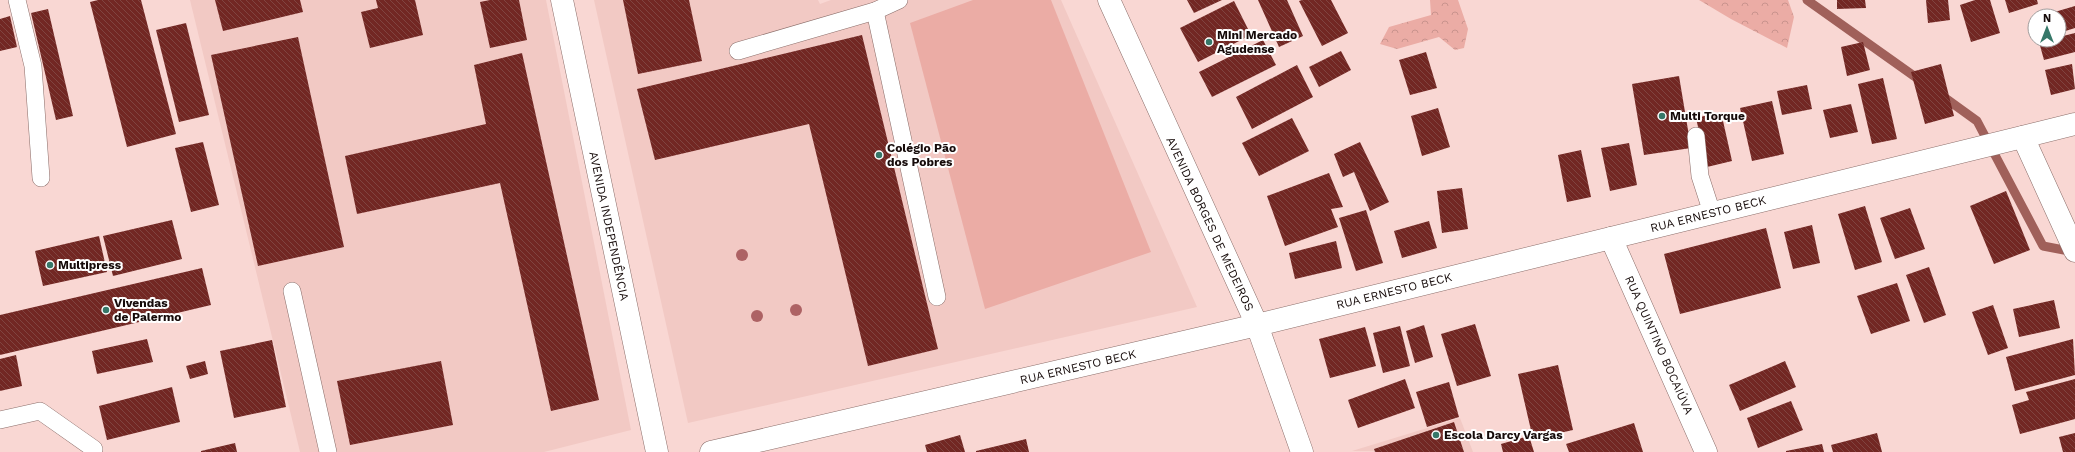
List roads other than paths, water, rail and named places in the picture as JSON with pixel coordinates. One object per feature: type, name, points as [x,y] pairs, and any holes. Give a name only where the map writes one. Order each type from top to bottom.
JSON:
[{"type":"street","name":"AVENIDA INDEPENDÊNCIA","points":[[562,0],[657,452]]},
{"type":"street","name":"AVENIDA BORGES DE MEDEIROS","points":[[1109,0],[1257,325],[1302,452]]},
{"type":"street","name":"RUA ERNESTO BECK","points":[[711,452],[1257,325],[2075,124]]},
{"type":"street","points":[[2023,137],[2075,251]]},
{"type":"street","name":"RUA QUINTINO BOCAIÚVA","points":[[1611,238],[1706,452]]},
{"type":"lane","points":[[17,0],[33,66],[41,178]]},
{"type":"lane","points":[[738,50],[875,10],[900,0]]},
{"type":"lane","points":[[875,10],[937,297]]},
{"type":"lane","points":[[1696,136],[1700,176],[1712,213]]},
{"type":"lane","points":[[292,290],[328,452]]},
{"type":"lane","points":[[0,420],[40,411],[94,449]]},
{"type":"waterway","points":[[1807,0],[1921,81]]},
{"type":"waterway","points":[[1941,95],[1977,121],[2043,246],[2074,252]]},
{"type":"place","name":"Mini Mercado Agudense","points":[[1209,42]]},
{"type":"place","name":"Multi Torque","points":[[1662,116]]},
{"type":"place","name":"Colégio Pão dos Pobres","points":[[879,155]]},
{"type":"place","name":"Multipress","points":[[50,265]]},
{"type":"place","name":"Vivendas de Palermo","points":[[106,310]]},
{"type":"place","name":"Escola Darcy Vargas","points":[[1436,435]]}]
